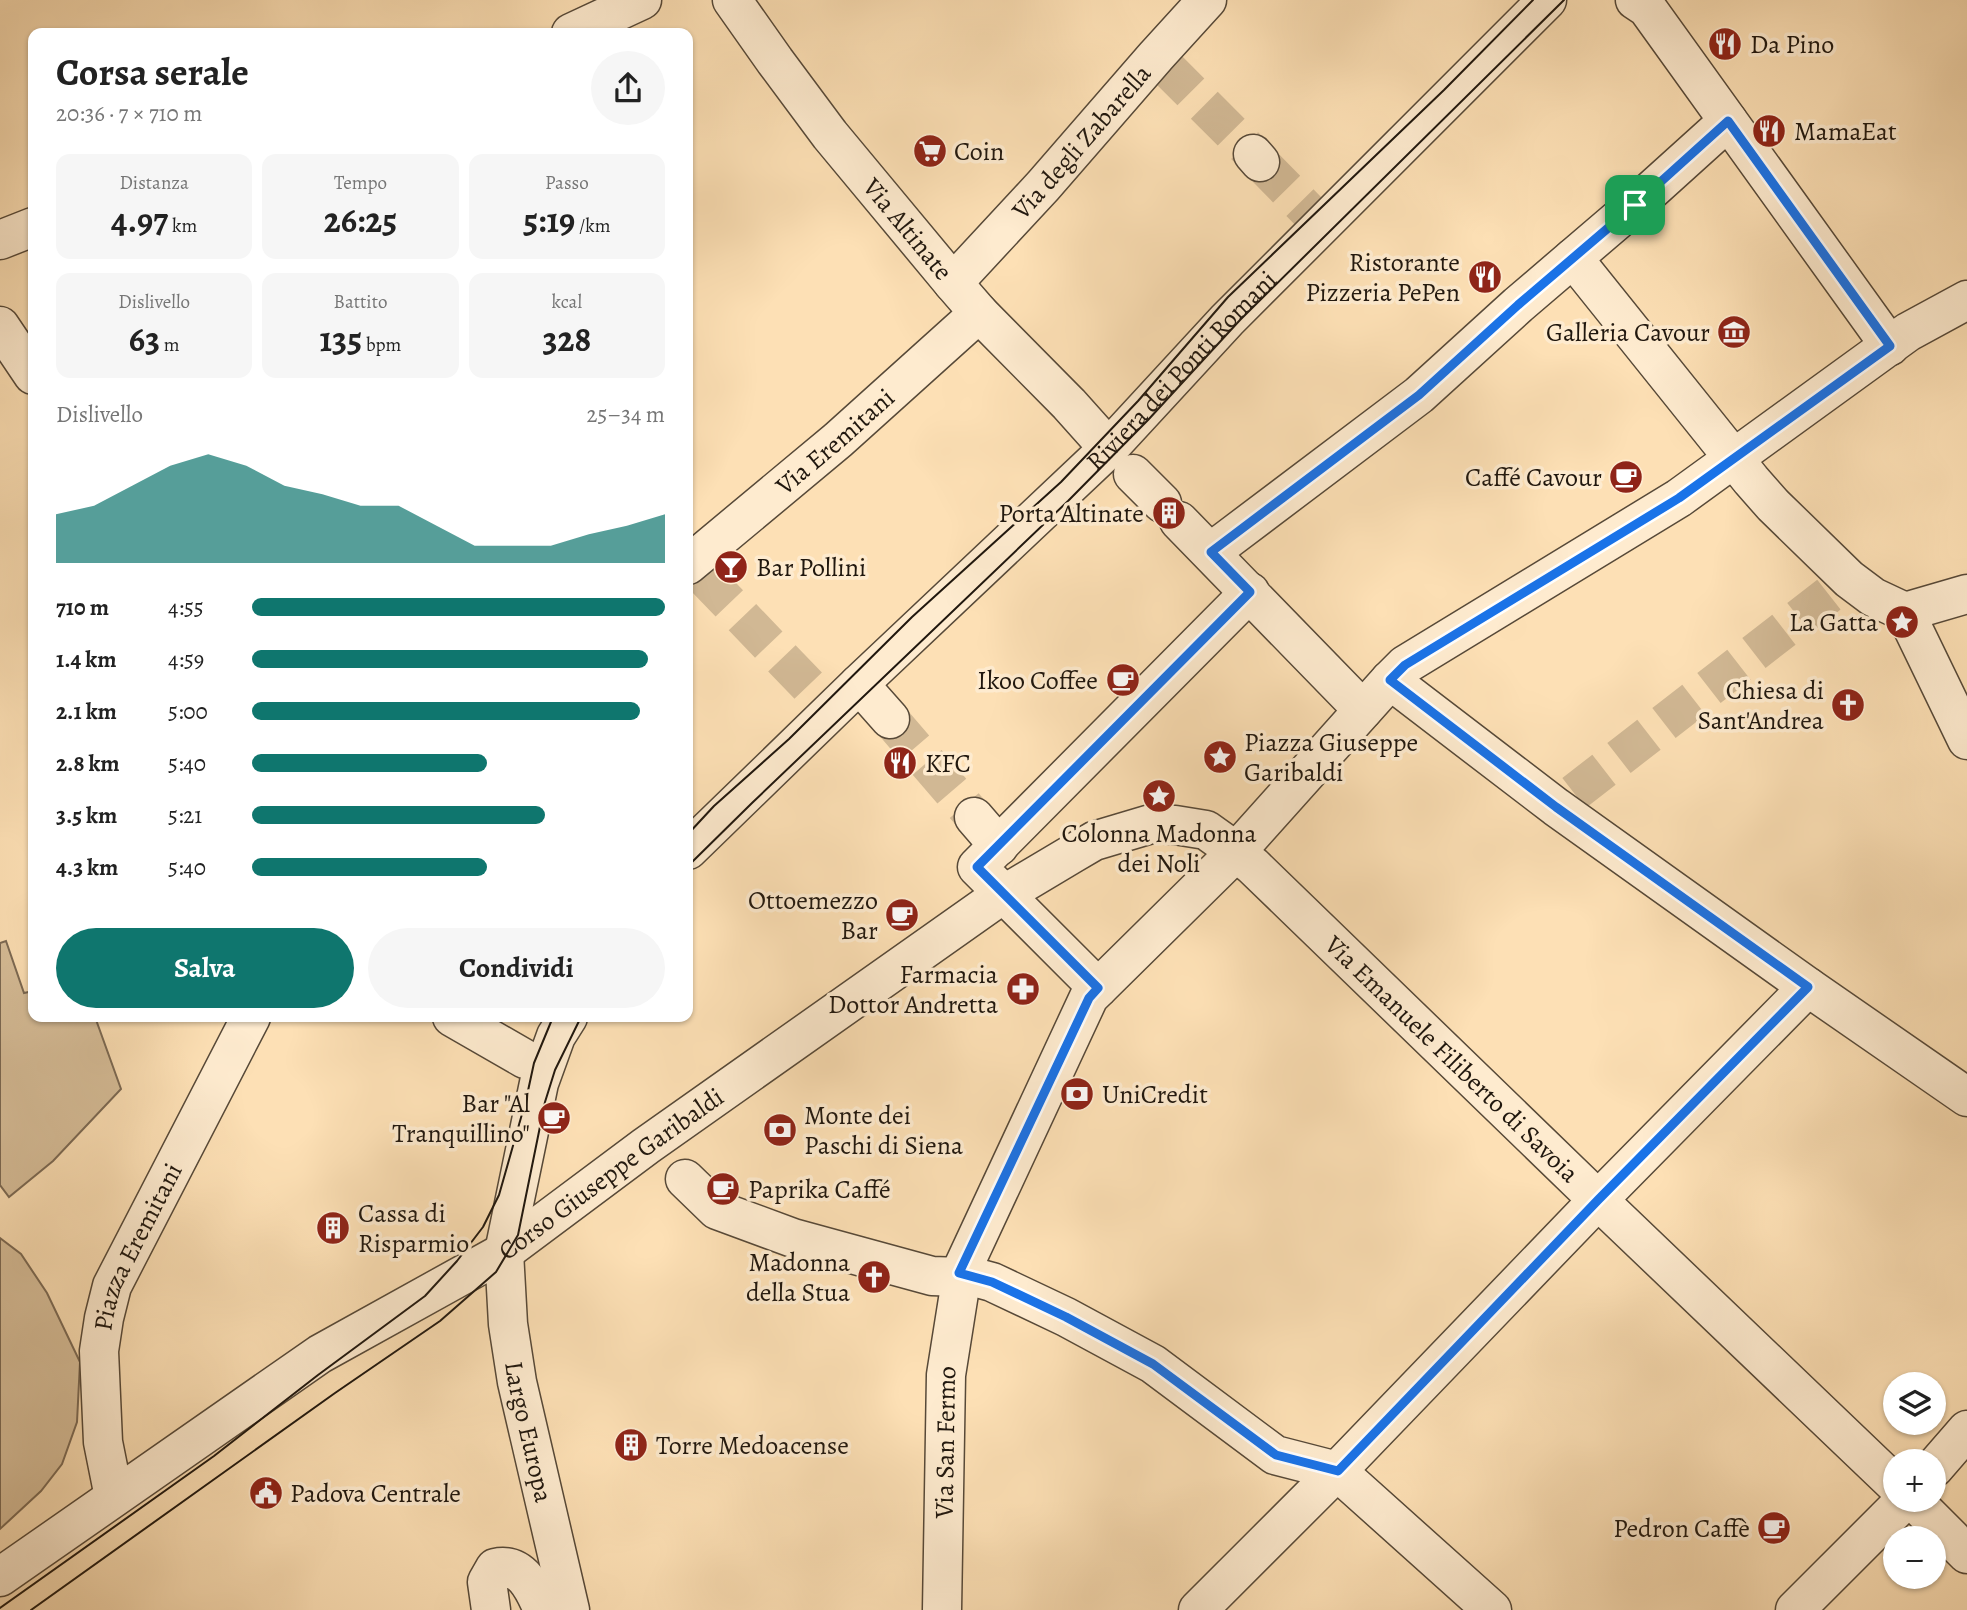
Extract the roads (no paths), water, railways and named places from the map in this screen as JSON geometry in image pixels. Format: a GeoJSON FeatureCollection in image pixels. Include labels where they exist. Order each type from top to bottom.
{"type":"FeatureCollection","features":[{"type":"Feature","properties":{"kind":"street"},"geometry":{"type":"LineString","coordinates":[[582,28],[642,0]]}},
{"type":"Feature","properties":{"kind":"street","name":"Via Altinate"},"geometry":{"type":"LineString","coordinates":[[732,0],[830,135],[953,283],[1103,442]]}},
{"type":"Feature","properties":{"kind":"street","name":"Via degli Zabarella"},"geometry":{"type":"LineString","coordinates":[[953,283],[1160,60],[1208,0]]}},
{"type":"Feature","properties":{"kind":"street","name":"Riviera dei Ponti Romani"},"geometry":{"type":"LineString","coordinates":[[693,845],[825,704],[859,684],[1108,449],[1318,220],[1548,0]]}},
{"type":"Feature","properties":{"kind":"street"},"geometry":{"type":"LineString","coordinates":[[1635,0],[1647,8],[1721,111],[1899,339]]}},
{"type":"Feature","properties":{"kind":"street"},"geometry":{"type":"LineString","coordinates":[[1721,111],[1573,258],[1419,395],[1232,574],[999,846],[977,867],[1094,993],[1245,859],[1363,710],[1405,665],[1679,498],[1742,469],[1899,339],[1967,300]]}},
{"type":"Feature","properties":{"kind":"street"},"geometry":{"type":"LineString","coordinates":[[1573,258],[1742,469],[1840,586],[1905,612],[1967,740]]}},
{"type":"Feature","properties":{"kind":"street","name":"Via Eremitani"},"geometry":{"type":"LineString","coordinates":[[693,568],[979,313]]}},
{"type":"Feature","properties":{"kind":"street"},"geometry":{"type":"LineString","coordinates":[[0,326],[28,368]]}},
{"type":"Feature","properties":{"kind":"street"},"geometry":{"type":"LineString","coordinates":[[1133,474],[1363,710]]}},
{"type":"Feature","properties":{"kind":"street"},"geometry":{"type":"LineString","coordinates":[[1905,612],[1967,594]]}},
{"type":"Feature","properties":{"kind":"street"},"geometry":{"type":"LineString","coordinates":[[1390,680],[1565,800],[1808,987],[1967,1097]]}},
{"type":"Feature","properties":{"kind":"street"},"geometry":{"type":"LineString","coordinates":[[859,684],[890,719]]}},
{"type":"Feature","properties":{"kind":"street"},"geometry":{"type":"LineString","coordinates":[[974,817],[999,846]]}},
{"type":"Feature","properties":{"kind":"street"},"geometry":{"type":"LineString","coordinates":[[1004,894],[1094,841],[1151,824],[1206,830],[1245,859]]}},
{"type":"Feature","properties":{"kind":"street","name":"Via Emanuele Filiberto di Savoia"},"geometry":{"type":"LineString","coordinates":[[1245,859],[1883,1472]]}},
{"type":"Feature","properties":{"kind":"street","name":"Corso Giuseppe Garibaldi"},"geometry":{"type":"LineString","coordinates":[[0,1577],[320,1354],[504,1252],[646,1146],[1004,894]]}},
{"type":"Feature","properties":{"kind":"street"},"geometry":{"type":"LineString","coordinates":[[1198,1610],[1338,1471],[1598,1200],[1808,987]]}},
{"type":"Feature","properties":{"kind":"street","name":"Via San Fermo"},"geometry":{"type":"LineString","coordinates":[[942,1610],[946,1375],[960,1275],[1094,993]]}},
{"type":"Feature","properties":{"kind":"street","name":"Piazza Eremitani"},"geometry":{"type":"LineString","coordinates":[[114,1497],[103,1442],[99,1351],[112,1286],[248,1022]]}},
{"type":"Feature","properties":{"kind":"street"},"geometry":{"type":"LineString","coordinates":[[461,1022],[525,1059]]}},
{"type":"Feature","properties":{"kind":"street"},"geometry":{"type":"LineString","coordinates":[[504,1252],[539,1083],[556,1036],[565,1022]]}},
{"type":"Feature","properties":{"kind":"street"},"geometry":{"type":"LineString","coordinates":[[685,1180],[717,1210],[793,1238],[932,1276],[960,1275],[992,1282],[1066,1317],[1153,1364],[1276,1455],[1338,1471],[1492,1610]]}},
{"type":"Feature","properties":{"kind":"street","name":"Largo Europa"},"geometry":{"type":"LineString","coordinates":[[504,1252],[508,1324],[517,1382],[570,1610]]}},
{"type":"Feature","properties":{"kind":"street"},"geometry":{"type":"LineString","coordinates":[[1946,1454],[1967,1430]]}},
{"type":"Feature","properties":{"kind":"street"},"geometry":{"type":"LineString","coordinates":[[1796,1610],[1893,1512]]}},
{"type":"Feature","properties":{"kind":"street"},"geometry":{"type":"LineString","coordinates":[[1925,1512],[1967,1555]]}},
{"type":"Feature","properties":{"kind":"street"},"geometry":{"type":"LineString","coordinates":[[491,1610],[487,1582],[495,1568],[505,1566],[518,1571],[530,1581],[543,1610]]}},
{"type":"Feature","properties":{"kind":"tunnel"},"geometry":{"type":"LineString","coordinates":[[1164,65],[1253,154]]}},
{"type":"Feature","properties":{"kind":"tunnel"},"geometry":{"type":"LineString","coordinates":[[1260,162],[1313,216]]}},
{"type":"Feature","properties":{"kind":"tunnel"},"geometry":{"type":"LineString","coordinates":[[703,576],[819,697]]}},
{"type":"Feature","properties":{"kind":"tunnel"},"geometry":{"type":"LineString","coordinates":[[1574,793],[1831,593]]}},
{"type":"Feature","properties":{"kind":"tunnel"},"geometry":{"type":"LineString","coordinates":[[890,719],[974,817]]}},
{"type":"Feature","properties":{"kind":"tram line"},"geometry":{"type":"LineString","coordinates":[[693,829],[714,806],[789,739],[912,617],[1061,482],[1138,401],[1228,297],[1444,90],[1533,0]]}},
{"type":"Feature","properties":{"kind":"tram line"},"geometry":{"type":"LineString","coordinates":[[693,861],[1068,501],[1148,420],[1240,320],[1564,0]]}},
{"type":"Feature","properties":{"kind":"tram line"},"geometry":{"type":"LineString","coordinates":[[0,1608],[214,1456],[425,1296],[483,1227],[499,1195],[534,1063],[551,1022]]}},
{"type":"Feature","properties":{"kind":"tram line"},"geometry":{"type":"LineString","coordinates":[[31,1610],[440,1321],[496,1272],[518,1235],[545,1102],[555,1070],[579,1022]]}},
{"type":"Feature","properties":{"kind":"place","name":"Da Pino"},"geometry":{"type":"Point","coordinates":[1725,44]}},
{"type":"Feature","properties":{"kind":"place","name":"MamaEat"},"geometry":{"type":"Point","coordinates":[1769,131]}},
{"type":"Feature","properties":{"kind":"place","name":"Coin"},"geometry":{"type":"Point","coordinates":[930,151]}},
{"type":"Feature","properties":{"kind":"place","name":"Ristorante Pizzeria PePen"},"geometry":{"type":"Point","coordinates":[1485,277]}},
{"type":"Feature","properties":{"kind":"place","name":"Galleria Cavour"},"geometry":{"type":"Point","coordinates":[1734,332]}},
{"type":"Feature","properties":{"kind":"place","name":"Caffé Cavour"},"geometry":{"type":"Point","coordinates":[1626,477]}},
{"type":"Feature","properties":{"kind":"place","name":"Porta Altinate"},"geometry":{"type":"Point","coordinates":[1169,513]}},
{"type":"Feature","properties":{"kind":"place","name":"Bar Pollini"},"geometry":{"type":"Point","coordinates":[731,567]}},
{"type":"Feature","properties":{"kind":"place","name":"La Gatta"},"geometry":{"type":"Point","coordinates":[1902,622]}},
{"type":"Feature","properties":{"kind":"place","name":"Ikoo Coffee"},"geometry":{"type":"Point","coordinates":[1123,680]}},
{"type":"Feature","properties":{"kind":"place","name":"Chiesa di Sant'Andrea"},"geometry":{"type":"Point","coordinates":[1848,705]}},
{"type":"Feature","properties":{"kind":"place","name":"Piazza Giuseppe Garibaldi"},"geometry":{"type":"Point","coordinates":[1220,757]}},
{"type":"Feature","properties":{"kind":"place","name":"KFC"},"geometry":{"type":"Point","coordinates":[900,763]}},
{"type":"Feature","properties":{"kind":"place","name":"Colonna Madonna dei Noli"},"geometry":{"type":"Point","coordinates":[1159,796]}},
{"type":"Feature","properties":{"kind":"place","name":"Ottoemezzo Bar"},"geometry":{"type":"Point","coordinates":[902,915]}},
{"type":"Feature","properties":{"kind":"place","name":"Farmacia Dottor Andretta"},"geometry":{"type":"Point","coordinates":[1023,989]}},
{"type":"Feature","properties":{"kind":"place","name":"UniCredit"},"geometry":{"type":"Point","coordinates":[1077,1094]}},
{"type":"Feature","properties":{"kind":"place","name":"Bar \"Al Tranquillino\""},"geometry":{"type":"Point","coordinates":[554,1118]}},
{"type":"Feature","properties":{"kind":"place","name":"Monte dei Paschi di Siena"},"geometry":{"type":"Point","coordinates":[780,1130]}},
{"type":"Feature","properties":{"kind":"place","name":"Paprika Caffé"},"geometry":{"type":"Point","coordinates":[723,1189]}},
{"type":"Feature","properties":{"kind":"place","name":"Cassa di Risparmio"},"geometry":{"type":"Point","coordinates":[333,1228]}},
{"type":"Feature","properties":{"kind":"place","name":"Madonna della Stua"},"geometry":{"type":"Point","coordinates":[874,1277]}},
{"type":"Feature","properties":{"kind":"place","name":"Torre Medoacense"},"geometry":{"type":"Point","coordinates":[631,1445]}},
{"type":"Feature","properties":{"kind":"place","name":"Padova Centrale"},"geometry":{"type":"Point","coordinates":[266,1493]}},
{"type":"Feature","properties":{"kind":"place","name":"Pedron Caffè"},"geometry":{"type":"Point","coordinates":[1774,1528]}}]}
